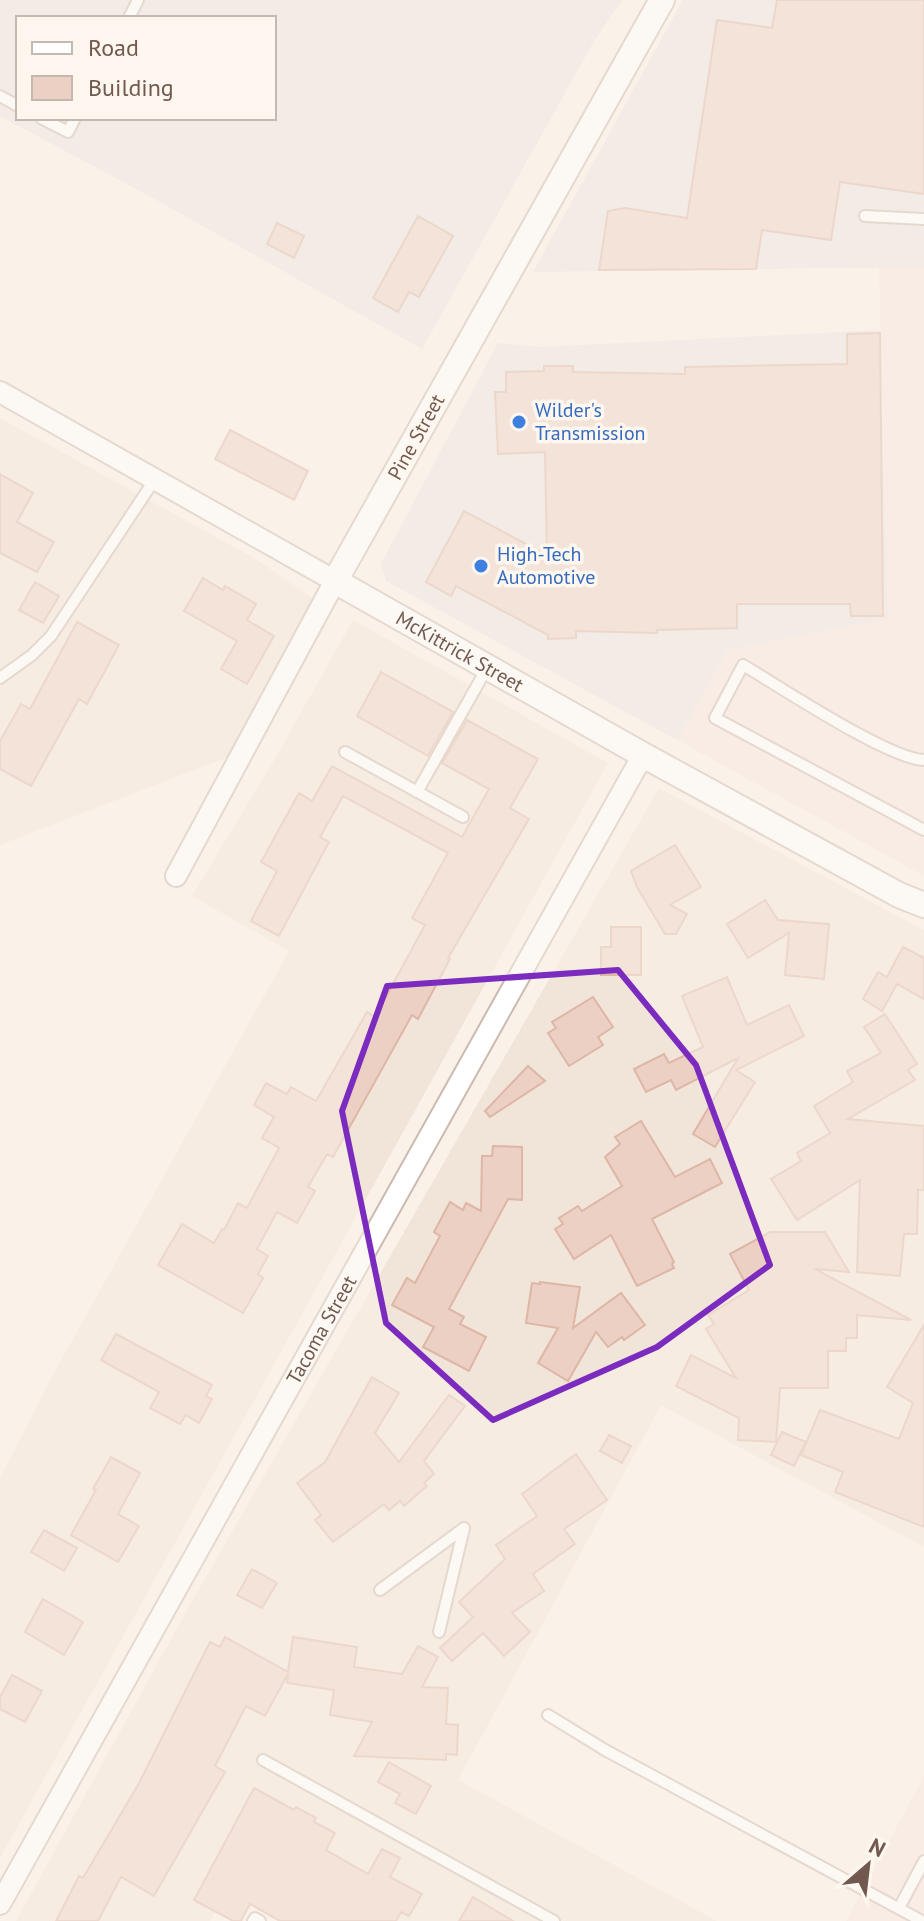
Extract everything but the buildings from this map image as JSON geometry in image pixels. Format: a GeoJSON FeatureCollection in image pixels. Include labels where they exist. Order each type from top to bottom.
{"type":"FeatureCollection","features":[{"type":"Feature","properties":{"kind":"street","name":"Pine Street"},"geometry":{"type":"LineString","coordinates":[[176,876],[335,581],[662,0]]}},
{"type":"Feature","properties":{"kind":"street","name":"McKittrick Street"},"geometry":{"type":"LineString","coordinates":[[0,392],[643,755],[899,895],[924,905]]}},
{"type":"Feature","properties":{"kind":"street","name":"Tacoma Street"},"geometry":{"type":"LineString","coordinates":[[0,1904],[643,755]]}},
{"type":"Feature","properties":{"kind":"lane"},"geometry":{"type":"LineString","coordinates":[[45,120],[68,132],[74,120]]}},
{"type":"Feature","properties":{"kind":"lane"},"geometry":{"type":"LineString","coordinates":[[865,216],[924,219]]}},
{"type":"Feature","properties":{"kind":"lane"},"geometry":{"type":"LineString","coordinates":[[0,678],[32,655],[51,636],[155,479]]}},
{"type":"Feature","properties":{"kind":"lane"},"geometry":{"type":"LineString","coordinates":[[924,760],[898,753],[871,739],[743,665],[715,718],[924,830]]}},
{"type":"Feature","properties":{"kind":"lane"},"geometry":{"type":"LineString","coordinates":[[417,792],[487,667]]}},
{"type":"Feature","properties":{"kind":"lane"},"geometry":{"type":"LineString","coordinates":[[345,752],[463,817]]}},
{"type":"Feature","properties":{"kind":"lane"},"geometry":{"type":"LineString","coordinates":[[380,1590],[464,1528],[439,1632]]}},
{"type":"Feature","properties":{"kind":"lane"},"geometry":{"type":"LineString","coordinates":[[548,1715],[605,1750],[922,1921]]}},
{"type":"Feature","properties":{"kind":"lane"},"geometry":{"type":"LineString","coordinates":[[263,1760],[554,1921]]}},
{"type":"Feature","properties":{"kind":"lane"},"geometry":{"type":"LineString","coordinates":[[899,1908],[924,1861]]}},
{"type":"Feature","properties":{"kind":"lane"},"geometry":{"type":"LineString","coordinates":[[253,1921],[255,1918],[260,1921]]}},
{"type":"Feature","properties":{"kind":"highlighted area"},"geometry":{"type":"Polygon","coordinates":[[[618,970],[696,1065],[770,1265],[657,1347],[493,1420],[386,1323],[342,1111],[387,986],[618,970]]]}},
{"type":"Feature","properties":{"kind":"shaded area"},"geometry":{"type":"Polygon","coordinates":[[[0,0],[622,0],[593,43],[422,349],[0,116],[0,0]]]}},
{"type":"Feature","properties":{"kind":"shaded area"},"geometry":{"type":"Polygon","coordinates":[[[683,0],[924,0],[924,267],[533,272],[683,0]]]}},
{"type":"Feature","properties":{"kind":"shaded area"},"geometry":{"type":"Polygon","coordinates":[[[879,267],[924,267],[924,876],[677,740],[727,650],[888,618],[879,267]]]}},
{"type":"Feature","properties":{"kind":"shaded area"},"geometry":{"type":"Polygon","coordinates":[[[880,330],[888,618],[727,650],[677,740],[386,581],[381,564],[498,343],[542,347],[880,330]]]}},
{"type":"Feature","properties":{"kind":"shaded area"},"geometry":{"type":"Polygon","coordinates":[[[0,418],[254,558],[314,599],[228,757],[0,845],[0,418]]]}},
{"type":"Feature","properties":{"kind":"shaded area"},"geometry":{"type":"Polygon","coordinates":[[[353,620],[608,763],[0,1858],[0,1478],[49,1382],[289,951],[192,896],[273,762],[353,620]]]}},
{"type":"Feature","properties":{"kind":"shaded area"},"geometry":{"type":"Polygon","coordinates":[[[659,788],[924,930],[924,1547],[661,1405],[458,1780],[717,1921],[335,1921],[239,1869],[210,1921],[16,1921],[187,1610],[659,788]]]}},
{"type":"Feature","properties":{"kind":"shaded area"},"geometry":{"type":"Polygon","coordinates":[[[924,1776],[924,1921],[846,1921],[924,1776]]]}},
{"type":"Feature","properties":{"kind":"place","name":"Wilder's Transmission"},"geometry":{"type":"Point","coordinates":[519,422]}},
{"type":"Feature","properties":{"kind":"place","name":"High-Tech Automotive"},"geometry":{"type":"Point","coordinates":[481,566]}}]}
